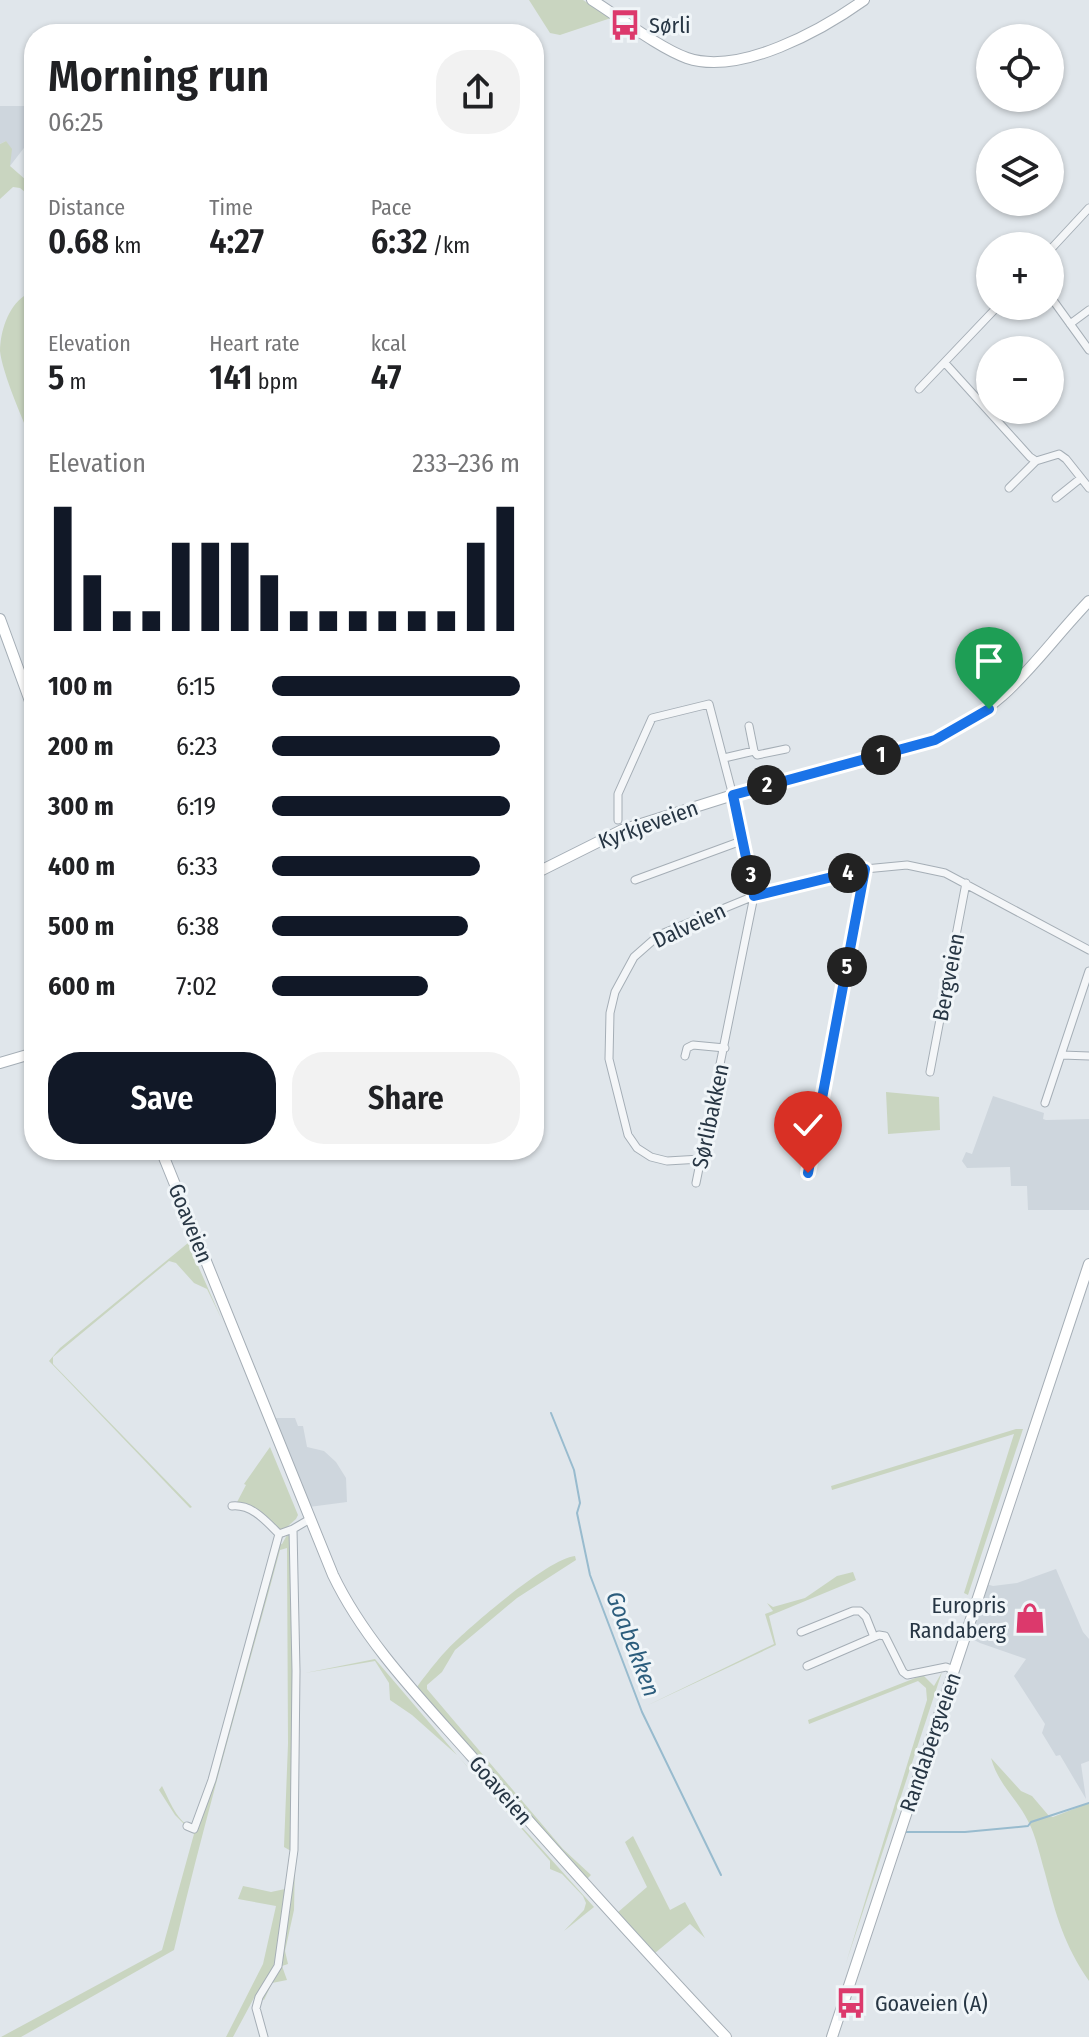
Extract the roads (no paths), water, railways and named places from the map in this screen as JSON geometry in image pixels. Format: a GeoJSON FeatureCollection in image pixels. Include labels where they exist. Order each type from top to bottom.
{"type":"FeatureCollection","features":[{"type":"Feature","properties":{"kind":"main road"},"geometry":{"type":"LineString","coordinates":[[592,0],[677,54],[707,62],[745,57],[804,37],[864,0]]}},
{"type":"Feature","properties":{"kind":"main road","name":"Kyrkjeveien"},"geometry":{"type":"LineString","coordinates":[[544,869],[622,830],[733,795],[935,740],[989,709],[1005,695],[1030,671],[1089,601]]}},
{"type":"Feature","properties":{"kind":"main road"},"geometry":{"type":"LineString","coordinates":[[0,619],[24,685]]}},
{"type":"Feature","properties":{"kind":"main road"},"geometry":{"type":"LineString","coordinates":[[0,1063],[24,1056]]}},
{"type":"Feature","properties":{"kind":"main road","name":"Goaveien"},"geometry":{"type":"LineString","coordinates":[[165,1160],[310,1519],[347,1602],[402,1677],[567,1865],[726,2037]]}},
{"type":"Feature","properties":{"kind":"main road","name":"Randabergveien"},"geometry":{"type":"LineString","coordinates":[[832,2037],[1089,1264]]}},
{"type":"Feature","properties":{"kind":"street"},"geometry":{"type":"LineString","coordinates":[[1064,235],[1089,208]]}},
{"type":"Feature","properties":{"kind":"street"},"geometry":{"type":"LineString","coordinates":[[1070,324],[1089,310]]}},
{"type":"Feature","properties":{"kind":"street"},"geometry":{"type":"LineString","coordinates":[[1064,316],[1089,350]]}},
{"type":"Feature","properties":{"kind":"street"},"geometry":{"type":"LineString","coordinates":[[919,389],[985,320]]}},
{"type":"Feature","properties":{"kind":"street"},"geometry":{"type":"LineString","coordinates":[[945,363],[976,397]]}},
{"type":"Feature","properties":{"kind":"street"},"geometry":{"type":"LineString","coordinates":[[1000,424],[1036,461]]}},
{"type":"Feature","properties":{"kind":"street"},"geometry":{"type":"LineString","coordinates":[[1009,488],[1036,461],[1059,454],[1089,488]]}},
{"type":"Feature","properties":{"kind":"street"},"geometry":{"type":"LineString","coordinates":[[1056,498],[1081,478]]}},
{"type":"Feature","properties":{"kind":"street","name":"Sørlibakken"},"geometry":{"type":"LineString","coordinates":[[618,820],[618,794],[652,718],[709,704],[744,840],[754,896],[696,1183]]}},
{"type":"Feature","properties":{"kind":"street"},"geometry":{"type":"LineString","coordinates":[[749,726],[757,755],[786,749]]}},
{"type":"Feature","properties":{"kind":"street"},"geometry":{"type":"LineString","coordinates":[[724,758],[754,751]]}},
{"type":"Feature","properties":{"kind":"street"},"geometry":{"type":"LineString","coordinates":[[635,880],[744,840]]}},
{"type":"Feature","properties":{"kind":"street","name":"Dalveien"},"geometry":{"type":"LineString","coordinates":[[701,1159],[667,1161],[651,1157],[637,1148],[628,1135],[609,1059],[610,1013],[624,974],[646,945],[659,935],[754,896],[865,869],[907,865],[924,867],[966,883],[1089,950]]}},
{"type":"Feature","properties":{"kind":"street"},"geometry":{"type":"LineString","coordinates":[[808,1173],[865,869]]}},
{"type":"Feature","properties":{"kind":"street","name":"Bergveien"},"geometry":{"type":"LineString","coordinates":[[930,1072],[966,883]]}},
{"type":"Feature","properties":{"kind":"street"},"geometry":{"type":"LineString","coordinates":[[1045,1103],[1089,971]]}},
{"type":"Feature","properties":{"kind":"street","name":"Sørlibakken"},"geometry":{"type":"LineString","coordinates":[[685,1056],[687,1048],[693,1045],[725,1048]]}},
{"type":"Feature","properties":{"kind":"street"},"geometry":{"type":"LineString","coordinates":[[1062,1055],[1089,1056]]}},
{"type":"Feature","properties":{"kind":"street"},"geometry":{"type":"LineString","coordinates":[[232,1506],[242,1505],[250,1509],[279,1534]]}},
{"type":"Feature","properties":{"kind":"street"},"geometry":{"type":"LineString","coordinates":[[279,1534],[310,1519]]}},
{"type":"Feature","properties":{"kind":"street"},"geometry":{"type":"LineString","coordinates":[[264,2037],[256,2008],[259,1997],[278,1966],[290,1887],[296,1809],[293,1529]]}},
{"type":"Feature","properties":{"kind":"street"},"geometry":{"type":"LineString","coordinates":[[187,1826],[194,1829],[212,1780],[279,1534]]}},
{"type":"Feature","properties":{"kind":"street"},"geometry":{"type":"LineString","coordinates":[[801,1632],[860,1611],[866,1617],[874,1637]]}},
{"type":"Feature","properties":{"kind":"street"},"geometry":{"type":"LineString","coordinates":[[807,1666],[874,1637],[885,1636],[907,1675],[946,1667],[954,1670]]}},
{"type":"Feature","properties":{"kind":"waterway","name":"Goabekken"},"geometry":{"type":"LineString","coordinates":[[551,1413],[574,1470],[580,1503],[577,1513],[590,1575],[642,1712],[721,1875]]}},
{"type":"Feature","properties":{"kind":"waterway"},"geometry":{"type":"LineString","coordinates":[[905,1832],[965,1832],[1028,1826],[1031,1822],[1089,1803]]}},
{"type":"Feature","properties":{"kind":"place","name":"Sørli"},"geometry":{"type":"Point","coordinates":[625,25]}},
{"type":"Feature","properties":{"kind":"place","name":"Europris Randaberg"},"geometry":{"type":"Point","coordinates":[1030,1618]}},
{"type":"Feature","properties":{"kind":"place","name":"Goaveien (A)"},"geometry":{"type":"Point","coordinates":[851,2003]}}]}
